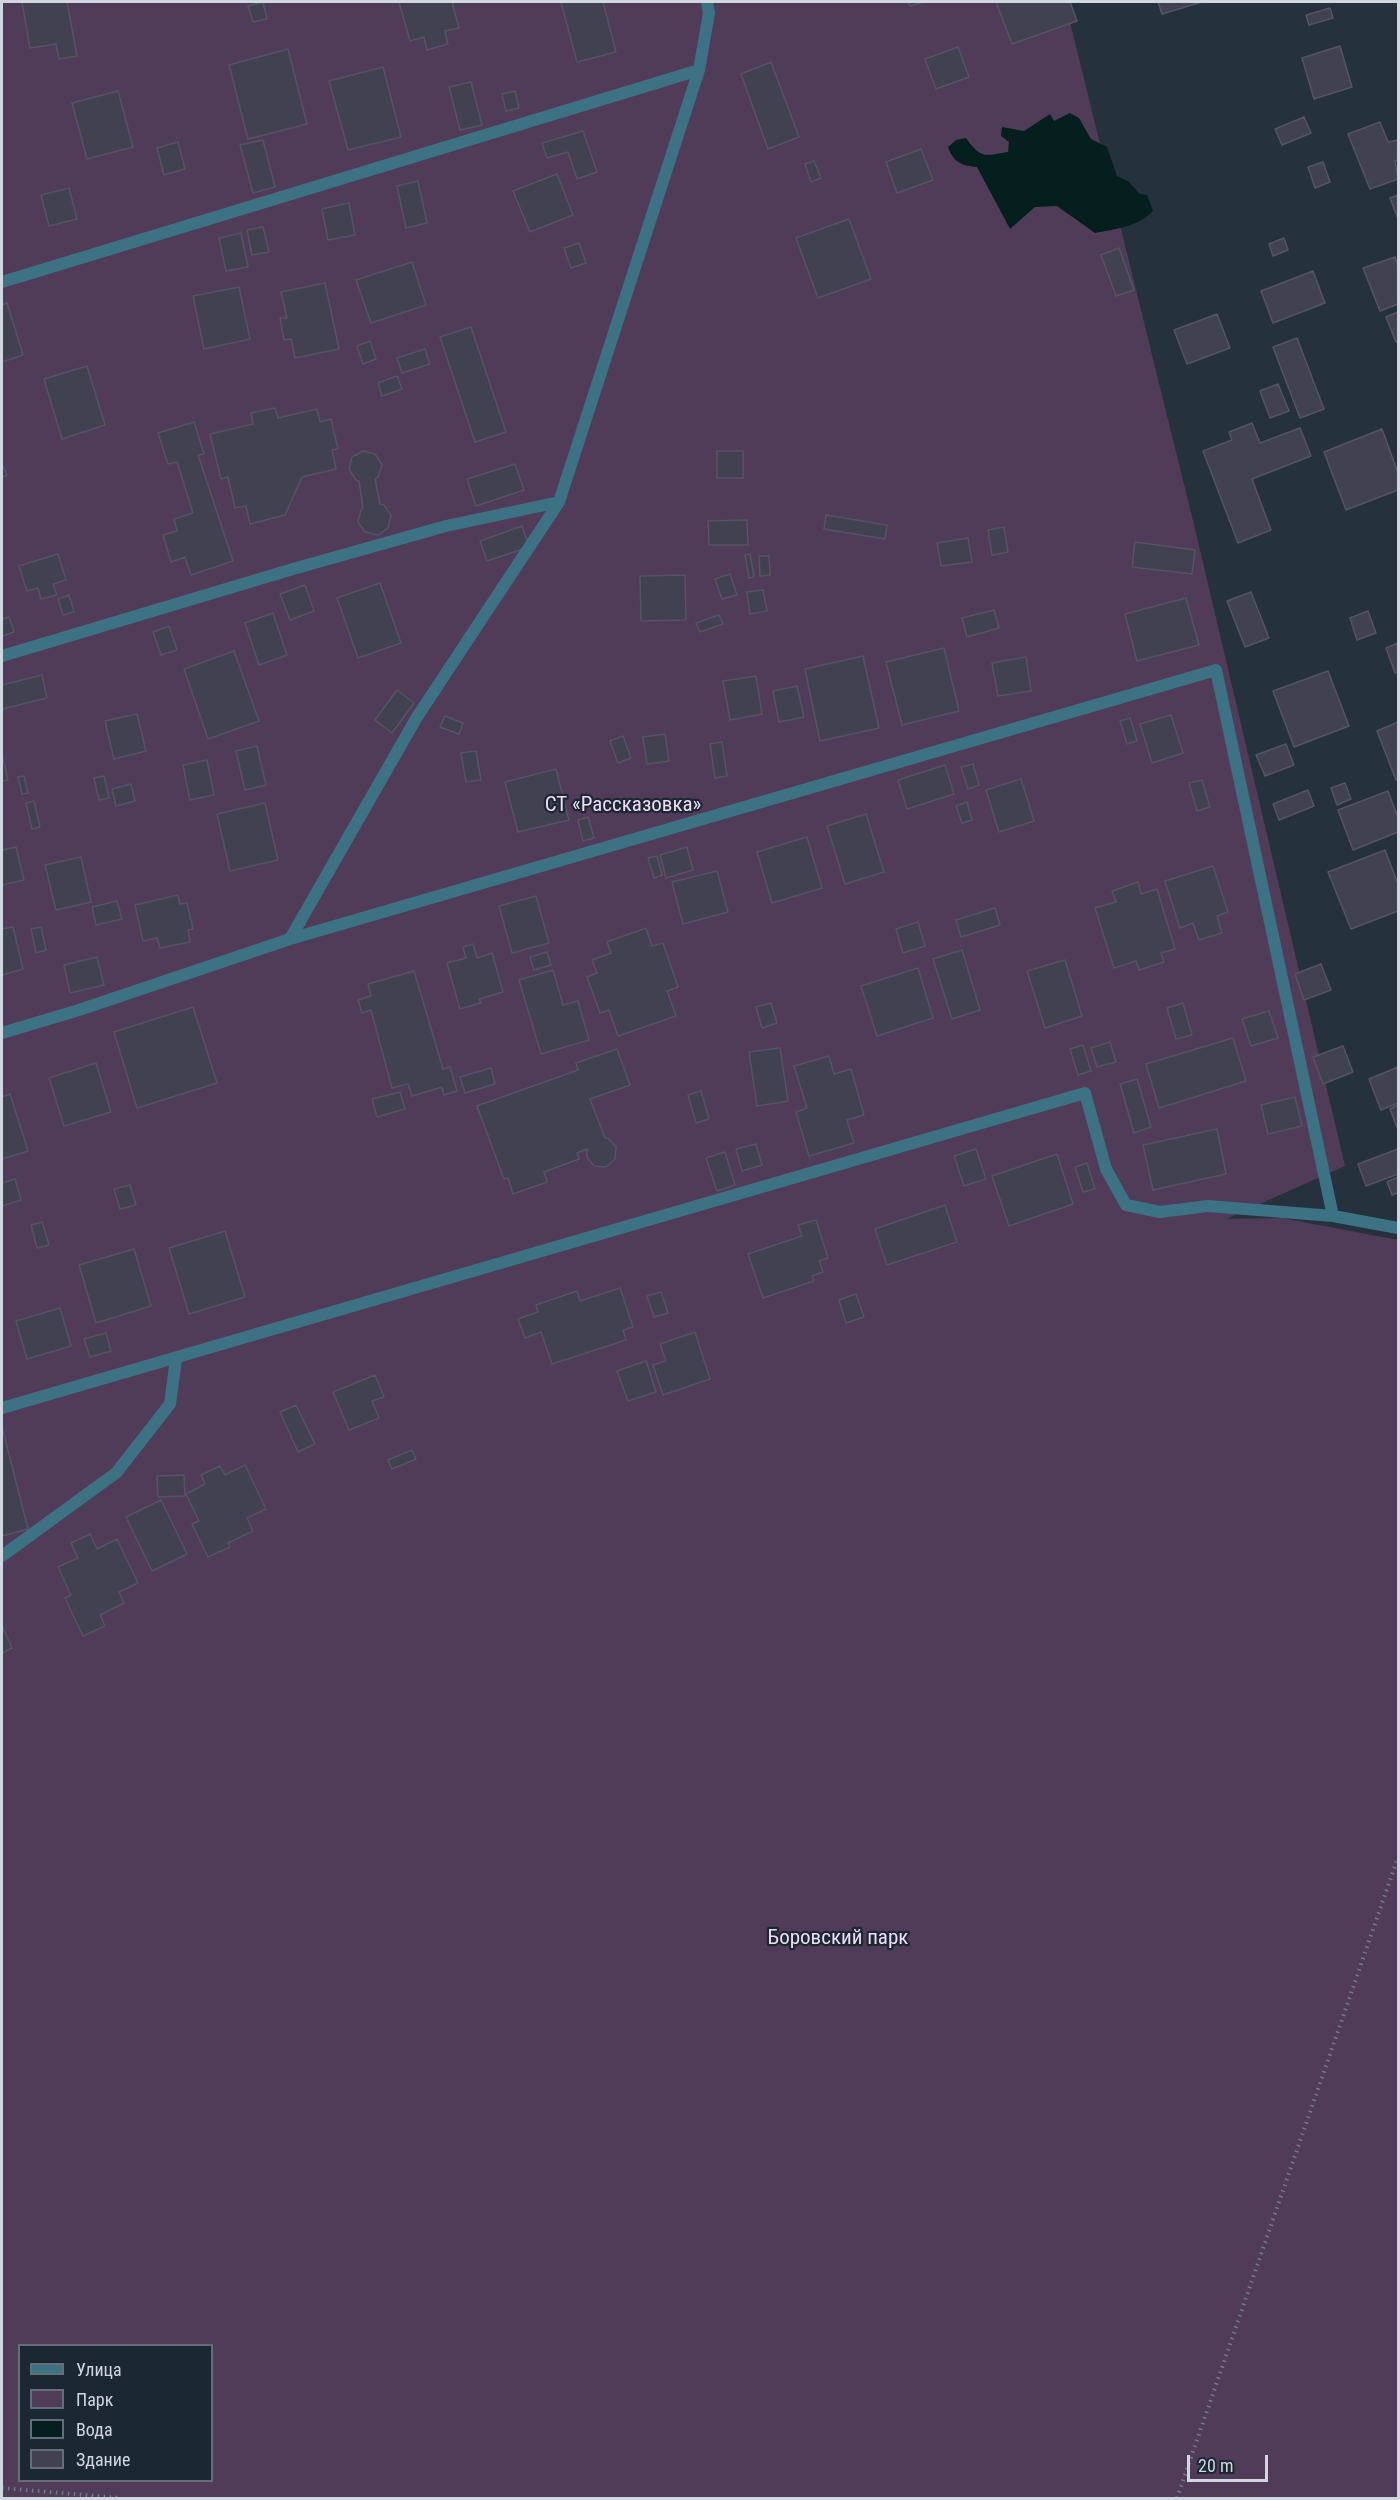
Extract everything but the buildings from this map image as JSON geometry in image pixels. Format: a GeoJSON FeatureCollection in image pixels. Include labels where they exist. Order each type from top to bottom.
{"type":"FeatureCollection","features":[{"type":"Feature","properties":{"kind":"street"},"geometry":{"type":"LineString","coordinates":[[290,939],[417,717],[559,502],[699,70],[709,13],[707,2]]}},
{"type":"Feature","properties":{"kind":"street"},"geometry":{"type":"LineString","coordinates":[[2,282],[699,70]]}},
{"type":"Feature","properties":{"kind":"street"},"geometry":{"type":"LineString","coordinates":[[2,656],[435,529],[559,502]]}},
{"type":"Feature","properties":{"kind":"street"},"geometry":{"type":"LineString","coordinates":[[2,1034],[290,939],[1216,670],[1333,1216]]}},
{"type":"Feature","properties":{"kind":"street"},"geometry":{"type":"LineString","coordinates":[[2,1408],[1085,1093],[1106,1169],[1126,1205],[1160,1212],[1208,1206],[1333,1216],[1398,1228]]}},
{"type":"Feature","properties":{"kind":"street"},"geometry":{"type":"LineString","coordinates":[[2,1556],[116,1473],[170,1404],[176,1359]]}},
{"type":"Feature","properties":{"kind":"path"},"geometry":{"type":"LineString","coordinates":[[1177,2499],[1398,1857]]}},
{"type":"Feature","properties":{"kind":"path"},"geometry":{"type":"LineString","coordinates":[[2,2488],[121,2499]]}},
{"type":"Feature","properties":{"kind":"green space"},"geometry":{"type":"Polygon","coordinates":[[[2,2],[1065,2],[1196,533],[1345,1166],[1226,1219],[1282,1218],[1398,1240],[1398,2498],[2,2498],[2,2]]]}},
{"type":"Feature","properties":{"kind":"water"},"geometry":{"type":"Polygon","coordinates":[[[1070,113],[1079,118],[1091,139],[1107,147],[1117,176],[1129,182],[1140,194],[1147,195],[1153,211],[1133,224],[1095,233],[1057,206],[1035,207],[1010,229],[977,167],[959,162],[948,147],[956,140],[966,138],[980,153],[988,155],[1008,152],[1009,142],[1001,136],[1002,127],[1024,131],[1050,114],[1054,121],[1070,113]]]}},
{"type":"Feature","properties":{"kind":"park label","name":"СТ «Рассказовка»"},"geometry":{"type":"Point","coordinates":[623,806]}},
{"type":"Feature","properties":{"kind":"park label","name":"Боровский парк"},"geometry":{"type":"Point","coordinates":[838,1939]}}]}
